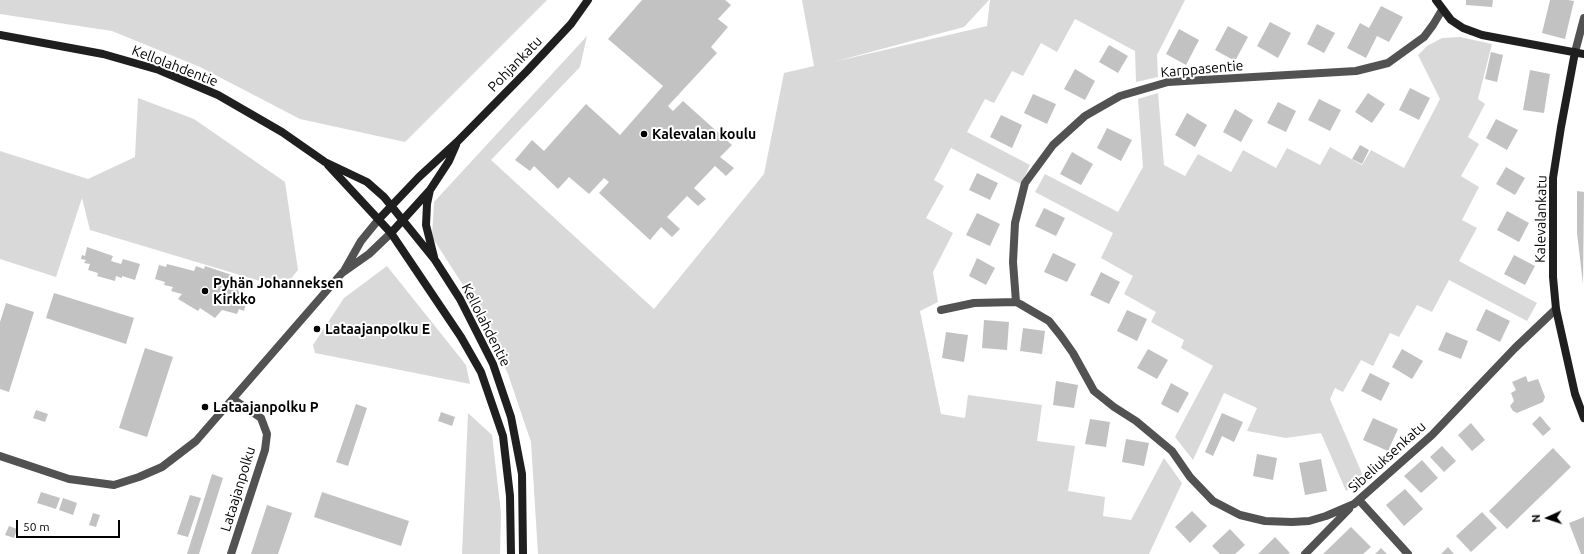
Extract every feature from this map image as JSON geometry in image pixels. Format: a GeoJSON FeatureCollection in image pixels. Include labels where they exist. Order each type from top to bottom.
{"type":"FeatureCollection","features":[{"type":"Feature","properties":{"kind":"main road","name":"Pohjankatu"},"geometry":{"type":"LineString","coordinates":[[379,219],[419,177],[457,142],[571,24],[588,0]]}},
{"type":"Feature","properties":{"kind":"main road"},"geometry":{"type":"LineString","coordinates":[[1436,0],[1451,20],[1464,28],[1482,35],[1584,54]]}},
{"type":"Feature","properties":{"kind":"main road","name":"Kellolahdentie"},"geometry":{"type":"LineString","coordinates":[[0,35],[103,54],[159,70],[218,95],[282,132],[325,162],[368,182],[392,206],[435,260],[460,299],[493,364],[511,417],[522,474],[523,554]]}},
{"type":"Feature","properties":{"kind":"main road","name":"Kalevalankatu"},"geometry":{"type":"LineString","coordinates":[[1576,52],[1561,127],[1553,178],[1553,277],[1556,309],[1575,394],[1584,418]]}},
{"type":"Feature","properties":{"kind":"main road","name":"Pohjankatu"},"geometry":{"type":"LineString","coordinates":[[391,233],[430,190],[449,161],[457,142]]}},
{"type":"Feature","properties":{"kind":"main road","name":"Kellolahdentie"},"geometry":{"type":"LineString","coordinates":[[325,162],[354,195],[391,233],[461,338],[483,378],[503,436],[510,496],[511,554]]}},
{"type":"Feature","properties":{"kind":"main road"},"geometry":{"type":"LineString","coordinates":[[430,190],[427,204],[426,226],[435,260]]}},
{"type":"Feature","properties":{"kind":"street","name":"Karppasentie"},"geometry":{"type":"LineString","coordinates":[[1016,302],[1012,262],[1015,223],[1025,183],[1053,145],[1085,116],[1120,96],[1168,82],[1356,71],[1388,63],[1424,37],[1442,10]]}},
{"type":"Feature","properties":{"kind":"street","name":"Kalevalankatu"},"geometry":{"type":"LineString","coordinates":[[1576,52],[1584,18]]}},
{"type":"Feature","properties":{"kind":"street"},"geometry":{"type":"LineString","coordinates":[[0,456],[69,479],[114,485],[162,468],[196,441],[233,399],[342,273],[361,241],[379,219]]}},
{"type":"Feature","properties":{"kind":"street"},"geometry":{"type":"LineString","coordinates":[[342,273],[369,254],[391,233]]}},
{"type":"Feature","properties":{"kind":"street"},"geometry":{"type":"LineString","coordinates":[[941,310],[974,303],[1016,302]]}},
{"type":"Feature","properties":{"kind":"street","name":"Sibeliuksenkatu"},"geometry":{"type":"LineString","coordinates":[[1016,302],[1049,321],[1073,354],[1094,391],[1114,407],[1136,421],[1172,451],[1201,490],[1213,501],[1225,509],[1265,522],[1309,521],[1326,516],[1356,502],[1432,435],[1515,348],[1556,309]]}},
{"type":"Feature","properties":{"kind":"street","name":"Lataajanpolku"},"geometry":{"type":"LineString","coordinates":[[231,554],[265,450],[267,434],[261,418],[233,399]]}},
{"type":"Feature","properties":{"kind":"street"},"geometry":{"type":"LineString","coordinates":[[1305,554],[1356,502],[1408,554]]}},
{"type":"Feature","properties":{"kind":"shaded area"},"geometry":{"type":"Polygon","coordinates":[[[0,0],[547,0],[405,142],[300,119],[200,67],[112,31],[0,14],[0,0]]]}},
{"type":"Feature","properties":{"kind":"shaded area"},"geometry":{"type":"Polygon","coordinates":[[[802,0],[989,0],[964,27],[833,62],[987,26],[990,0],[1185,0],[1157,55],[1158,77],[1136,82],[1135,51],[1075,19],[1057,52],[1041,43],[1023,76],[1012,71],[994,103],[985,99],[967,132],[1030,165],[1021,184],[951,148],[934,180],[944,186],[926,218],[953,233],[933,272],[938,302],[920,311],[941,414],[965,418],[968,395],[1042,405],[1037,441],[1075,446],[1068,491],[1105,497],[1103,516],[1131,520],[1164,458],[1182,483],[1149,554],[538,554],[531,442],[508,374],[472,299],[432,237],[434,202],[587,36],[580,67],[491,160],[654,309],[764,174],[784,73],[814,66],[802,0]]]}},
{"type":"Feature","properties":{"kind":"shaded area"},"geometry":{"type":"Polygon","coordinates":[[[1460,37],[1492,44],[1478,99],[1485,104],[1468,137],[1479,144],[1461,176],[1479,187],[1462,220],[1477,228],[1459,261],[1537,303],[1527,321],[1449,280],[1432,312],[1417,305],[1399,337],[1390,333],[1373,366],[1361,360],[1343,392],[1335,388],[1330,399],[1364,478],[1346,491],[1321,433],[1286,438],[1247,431],[1257,408],[1224,393],[1193,460],[1175,437],[1213,366],[1181,348],[1184,340],[1151,322],[1156,312],[1124,294],[1133,276],[1101,258],[1113,233],[1035,192],[1045,174],[1118,212],[1143,167],[1138,99],[1158,93],[1164,165],[1185,176],[1198,154],[1231,172],[1243,150],[1276,168],[1287,148],[1320,165],[1330,147],[1362,165],[1371,150],[1404,168],[1440,99],[1418,55],[1427,46],[1442,38],[1460,37]]]}},
{"type":"Feature","properties":{"kind":"shaded area"},"geometry":{"type":"Polygon","coordinates":[[[138,98],[194,119],[285,182],[298,270],[283,288],[90,230],[82,198],[56,277],[0,259],[0,151],[88,179],[135,157],[138,98]]]}},
{"type":"Feature","properties":{"kind":"shaded area"},"geometry":{"type":"Polygon","coordinates":[[[387,266],[466,365],[470,384],[315,353],[313,345],[344,298],[387,266]]]}},
{"type":"Feature","properties":{"kind":"shaded area"},"geometry":{"type":"Polygon","coordinates":[[[468,413],[492,435],[501,513],[500,554],[462,554],[468,413]]]}},
{"type":"Feature","properties":{"kind":"building"},"geometry":{"type":"Polygon","coordinates":[[[642,0],[725,0],[731,5],[718,19],[728,27],[711,47],[717,53],[668,106],[673,111],[683,101],[732,145],[720,157],[734,168],[726,176],[715,166],[694,188],[706,199],[698,206],[687,196],[667,217],[680,229],[672,237],[661,227],[650,240],[599,193],[609,182],[604,178],[589,194],[569,177],[558,189],[534,166],[530,171],[515,160],[532,140],[544,151],[586,104],[620,135],[663,86],[608,39],[642,0]]]}},
{"type":"Feature","properties":{"kind":"building"},"geometry":{"type":"Polygon","coordinates":[[[1466,0],[1493,0],[1492,7],[1466,5],[1466,0]]]}},
{"type":"Feature","properties":{"kind":"building"},"geometry":{"type":"Polygon","coordinates":[[[1550,0],[1574,1],[1565,39],[1542,33],[1550,0]]]}},
{"type":"Feature","properties":{"kind":"building"},"geometry":{"type":"Polygon","coordinates":[[[1381,6],[1403,17],[1389,42],[1377,36],[1366,58],[1347,48],[1360,23],[1369,28],[1381,6]]]}},
{"type":"Feature","properties":{"kind":"building"},"geometry":{"type":"Polygon","coordinates":[[[1270,22],[1291,33],[1278,58],[1257,46],[1270,22]]]}},
{"type":"Feature","properties":{"kind":"building"},"geometry":{"type":"Polygon","coordinates":[[[1317,24],[1335,33],[1324,53],[1307,44],[1317,24]]]}},
{"type":"Feature","properties":{"kind":"building"},"geometry":{"type":"Polygon","coordinates":[[[1228,26],[1248,37],[1235,61],[1215,50],[1228,26]]]}},
{"type":"Feature","properties":{"kind":"building"},"geometry":{"type":"Polygon","coordinates":[[[1179,29],[1199,40],[1186,65],[1166,54],[1179,29]]]}},
{"type":"Feature","properties":{"kind":"building"},"geometry":{"type":"Polygon","coordinates":[[[1109,45],[1128,56],[1118,73],[1099,62],[1109,45]]]}},
{"type":"Feature","properties":{"kind":"building"},"geometry":{"type":"Polygon","coordinates":[[[1491,52],[1503,55],[1497,82],[1485,79],[1491,52]]]}},
{"type":"Feature","properties":{"kind":"building"},"geometry":{"type":"Polygon","coordinates":[[[1075,69],[1095,81],[1085,100],[1064,89],[1075,69]]]}},
{"type":"Feature","properties":{"kind":"building"},"geometry":{"type":"Polygon","coordinates":[[[1530,70],[1550,74],[1544,113],[1523,110],[1530,70]]]}},
{"type":"Feature","properties":{"kind":"building"},"geometry":{"type":"Polygon","coordinates":[[[1410,88],[1430,98],[1419,120],[1399,110],[1410,88]]]}},
{"type":"Feature","properties":{"kind":"building"},"geometry":{"type":"Polygon","coordinates":[[[1368,93],[1385,104],[1372,123],[1355,112],[1368,93]]]}},
{"type":"Feature","properties":{"kind":"building"},"geometry":{"type":"Polygon","coordinates":[[[1033,94],[1056,104],[1047,124],[1024,113],[1033,94]]]}},
{"type":"Feature","properties":{"kind":"building"},"geometry":{"type":"Polygon","coordinates":[[[1319,99],[1341,110],[1330,131],[1308,120],[1319,99]]]}},
{"type":"Feature","properties":{"kind":"building"},"geometry":{"type":"Polygon","coordinates":[[[1278,102],[1296,111],[1286,132],[1267,123],[1278,102]]]}},
{"type":"Feature","properties":{"kind":"building"},"geometry":{"type":"Polygon","coordinates":[[[1235,109],[1253,120],[1241,142],[1223,132],[1235,109]]]}},
{"type":"Feature","properties":{"kind":"building"},"geometry":{"type":"Polygon","coordinates":[[[1187,113],[1207,125],[1195,147],[1175,135],[1187,113]]]}},
{"type":"Feature","properties":{"kind":"building"},"geometry":{"type":"Polygon","coordinates":[[[1001,115],[1022,125],[1012,148],[990,137],[1001,115]]]}},
{"type":"Feature","properties":{"kind":"building"},"geometry":{"type":"Polygon","coordinates":[[[1496,119],[1518,130],[1507,150],[1486,138],[1496,119]]]}},
{"type":"Feature","properties":{"kind":"building"},"geometry":{"type":"Polygon","coordinates":[[[1107,128],[1132,140],[1121,161],[1097,148],[1107,128]]]}},
{"type":"Feature","properties":{"kind":"building"},"geometry":{"type":"Polygon","coordinates":[[[1360,145],[1369,150],[1362,164],[1352,159],[1360,145]]]}},
{"type":"Feature","properties":{"kind":"building"},"geometry":{"type":"Polygon","coordinates":[[[1072,152],[1093,164],[1081,185],[1060,174],[1072,152]]]}},
{"type":"Feature","properties":{"kind":"building"},"geometry":{"type":"Polygon","coordinates":[[[1506,167],[1525,178],[1515,195],[1496,184],[1506,167]]]}},
{"type":"Feature","properties":{"kind":"building"},"geometry":{"type":"Polygon","coordinates":[[[977,173],[998,183],[990,200],[969,190],[977,173]]]}},
{"type":"Feature","properties":{"kind":"building"},"geometry":{"type":"Polygon","coordinates":[[[1577,191],[1584,192],[1583,284],[1577,233],[1577,191]]]}},
{"type":"Feature","properties":{"kind":"building"},"geometry":{"type":"Polygon","coordinates":[[[1044,208],[1065,218],[1056,236],[1035,226],[1044,208]]]}},
{"type":"Feature","properties":{"kind":"building"},"geometry":{"type":"Polygon","coordinates":[[[1507,211],[1529,223],[1519,242],[1497,230],[1507,211]]]}},
{"type":"Feature","properties":{"kind":"building"},"geometry":{"type":"Polygon","coordinates":[[[977,213],[1000,224],[990,246],[966,235],[977,213]]]}},
{"type":"Feature","properties":{"kind":"building"},"geometry":{"type":"Polygon","coordinates":[[[87,247],[113,256],[111,261],[121,264],[123,259],[140,264],[135,280],[122,276],[122,278],[116,276],[115,281],[97,276],[98,273],[88,270],[90,264],[84,263],[86,260],[81,259],[82,255],[85,256],[87,247]]]}},
{"type":"Feature","properties":{"kind":"building"},"geometry":{"type":"Polygon","coordinates":[[[1053,253],[1076,264],[1067,282],[1044,272],[1053,253]]]}},
{"type":"Feature","properties":{"kind":"building"},"geometry":{"type":"Polygon","coordinates":[[[1514,255],[1535,266],[1525,285],[1504,274],[1514,255]]]}},
{"type":"Feature","properties":{"kind":"building"},"geometry":{"type":"Polygon","coordinates":[[[977,258],[995,268],[986,285],[969,276],[977,258]]]}},
{"type":"Feature","properties":{"kind":"building","name":"Pyhän Johanneksen Kirkko"},"geometry":{"type":"Polygon","coordinates":[[[167,264],[194,271],[196,266],[204,269],[205,266],[232,275],[230,279],[241,283],[238,291],[252,296],[250,304],[246,303],[244,311],[239,309],[237,314],[222,310],[215,318],[200,308],[198,311],[178,299],[182,294],[171,291],[173,287],[164,285],[165,282],[155,279],[159,265],[166,267],[167,264]]]}},
{"type":"Feature","properties":{"kind":"building"},"geometry":{"type":"Polygon","coordinates":[[[1101,272],[1120,282],[1109,304],[1090,295],[1101,272]]]}},
{"type":"Feature","properties":{"kind":"building"},"geometry":{"type":"Polygon","coordinates":[[[54,293],[134,318],[126,344],[46,318],[54,293]]]}},
{"type":"Feature","properties":{"kind":"building"},"geometry":{"type":"Polygon","coordinates":[[[6,303],[34,312],[9,392],[0,389],[0,322],[6,303]]]}},
{"type":"Feature","properties":{"kind":"building"},"geometry":{"type":"Polygon","coordinates":[[[1486,309],[1510,321],[1500,342],[1476,330],[1486,309]]]}},
{"type":"Feature","properties":{"kind":"building"},"geometry":{"type":"Polygon","coordinates":[[[1127,310],[1147,319],[1137,341],[1117,331],[1127,310]]]}},
{"type":"Feature","properties":{"kind":"building"},"geometry":{"type":"Polygon","coordinates":[[[984,320],[1009,322],[1007,350],[982,348],[984,320]]]}},
{"type":"Feature","properties":{"kind":"building"},"geometry":{"type":"Polygon","coordinates":[[[1023,328],[1045,331],[1042,354],[1020,351],[1023,328]]]}},
{"type":"Feature","properties":{"kind":"building"},"geometry":{"type":"Polygon","coordinates":[[[946,332],[968,335],[964,362],[942,358],[946,332]]]}},
{"type":"Feature","properties":{"kind":"building"},"geometry":{"type":"Polygon","coordinates":[[[1446,332],[1468,341],[1461,359],[1438,350],[1446,332]]]}},
{"type":"Feature","properties":{"kind":"building"},"geometry":{"type":"Polygon","coordinates":[[[145,348],[173,357],[147,437],[119,428],[145,348]]]}},
{"type":"Feature","properties":{"kind":"building"},"geometry":{"type":"Polygon","coordinates":[[[1148,349],[1168,360],[1157,379],[1137,368],[1148,349]]]}},
{"type":"Feature","properties":{"kind":"building"},"geometry":{"type":"Polygon","coordinates":[[[1402,349],[1423,361],[1412,379],[1392,367],[1402,349]]]}},
{"type":"Feature","properties":{"kind":"building"},"geometry":{"type":"Polygon","coordinates":[[[1370,373],[1390,383],[1381,401],[1361,391],[1370,373]]]}},
{"type":"Feature","properties":{"kind":"building"},"geometry":{"type":"Polygon","coordinates":[[[1526,376],[1528,382],[1538,379],[1545,397],[1543,402],[1517,413],[1513,411],[1510,406],[1514,401],[1511,393],[1516,390],[1512,382],[1526,376]]]}},
{"type":"Feature","properties":{"kind":"building"},"geometry":{"type":"Polygon","coordinates":[[[1056,381],[1078,385],[1074,408],[1053,405],[1056,381]]]}},
{"type":"Feature","properties":{"kind":"building"},"geometry":{"type":"Polygon","coordinates":[[[1171,383],[1189,393],[1178,413],[1161,404],[1171,383]]]}},
{"type":"Feature","properties":{"kind":"building"},"geometry":{"type":"Polygon","coordinates":[[[356,404],[367,408],[348,466],[336,462],[356,404]]]}},
{"type":"Feature","properties":{"kind":"building"},"geometry":{"type":"Polygon","coordinates":[[[36,410],[48,414],[45,422],[33,418],[36,410]]]}},
{"type":"Feature","properties":{"kind":"building"},"geometry":{"type":"Polygon","coordinates":[[[441,412],[455,417],[452,426],[438,421],[441,412]]]}},
{"type":"Feature","properties":{"kind":"building"},"geometry":{"type":"Polygon","coordinates":[[[1222,413],[1243,422],[1234,442],[1222,436],[1213,456],[1205,452],[1222,413]]]}},
{"type":"Feature","properties":{"kind":"building"},"geometry":{"type":"Polygon","coordinates":[[[1540,416],[1551,429],[1543,436],[1532,424],[1540,416]]]}},
{"type":"Feature","properties":{"kind":"building"},"geometry":{"type":"Polygon","coordinates":[[[1373,418],[1398,429],[1388,451],[1363,440],[1373,418]]]}},
{"type":"Feature","properties":{"kind":"building"},"geometry":{"type":"Polygon","coordinates":[[[1090,419],[1110,422],[1106,447],[1085,444],[1090,419]]]}},
{"type":"Feature","properties":{"kind":"building"},"geometry":{"type":"Polygon","coordinates":[[[1471,423],[1485,440],[1472,451],[1458,435],[1471,423]]]}},
{"type":"Feature","properties":{"kind":"building"},"geometry":{"type":"Polygon","coordinates":[[[1126,439],[1149,443],[1144,466],[1122,462],[1126,439]]]}},
{"type":"Feature","properties":{"kind":"building"},"geometry":{"type":"Polygon","coordinates":[[[1442,446],[1456,461],[1444,472],[1430,457],[1442,446]]]}},
{"type":"Feature","properties":{"kind":"building"},"geometry":{"type":"Polygon","coordinates":[[[1553,448],[1571,467],[1507,529],[1489,511],[1553,448]]]}},
{"type":"Feature","properties":{"kind":"building"},"geometry":{"type":"Polygon","coordinates":[[[1257,454],[1277,458],[1273,480],[1253,476],[1257,454]]]}},
{"type":"Feature","properties":{"kind":"building"},"geometry":{"type":"Polygon","coordinates":[[[1321,459],[1327,491],[1305,495],[1299,463],[1321,459]]]}},
{"type":"Feature","properties":{"kind":"building"},"geometry":{"type":"Polygon","coordinates":[[[1422,460],[1438,478],[1421,493],[1404,476],[1422,460]]]}},
{"type":"Feature","properties":{"kind":"building"},"geometry":{"type":"Polygon","coordinates":[[[212,474],[223,478],[199,554],[187,554],[212,474]]]}},
{"type":"Feature","properties":{"kind":"building"},"geometry":{"type":"Polygon","coordinates":[[[1405,489],[1423,509],[1404,526],[1386,505],[1405,489]]]}},
{"type":"Feature","properties":{"kind":"building"},"geometry":{"type":"Polygon","coordinates":[[[41,492],[60,498],[56,509],[37,503],[41,492]]]}},
{"type":"Feature","properties":{"kind":"building"},"geometry":{"type":"Polygon","coordinates":[[[322,492],[409,521],[401,546],[314,517],[322,492]]]}},
{"type":"Feature","properties":{"kind":"building"},"geometry":{"type":"Polygon","coordinates":[[[190,495],[201,498],[188,537],[177,534],[190,495]]]}},
{"type":"Feature","properties":{"kind":"building"},"geometry":{"type":"Polygon","coordinates":[[[63,498],[77,503],[73,515],[59,510],[63,498]]]}},
{"type":"Feature","properties":{"kind":"building"},"geometry":{"type":"Polygon","coordinates":[[[267,505],[292,513],[278,554],[251,554],[267,505]]]}},
{"type":"Feature","properties":{"kind":"building"},"geometry":{"type":"Polygon","coordinates":[[[1192,511],[1207,526],[1190,543],[1175,527],[1192,511]]]}},
{"type":"Feature","properties":{"kind":"building"},"geometry":{"type":"Polygon","coordinates":[[[1482,512],[1497,528],[1471,552],[1456,536],[1482,512]]]}},
{"type":"Feature","properties":{"kind":"building"},"geometry":{"type":"Polygon","coordinates":[[[93,513],[100,515],[96,527],[89,525],[93,513]]]}},
{"type":"Feature","properties":{"kind":"building"},"geometry":{"type":"Polygon","coordinates":[[[1584,517],[1584,554],[1581,554],[1569,523],[1584,517]]]}},
{"type":"Feature","properties":{"kind":"building"},"geometry":{"type":"Polygon","coordinates":[[[9,526],[17,529],[14,538],[5,535],[9,526]]]}},
{"type":"Feature","properties":{"kind":"building"},"geometry":{"type":"Polygon","coordinates":[[[1351,527],[1371,547],[1363,554],[1323,554],[1351,527]]]}},
{"type":"Feature","properties":{"kind":"building"},"geometry":{"type":"Polygon","coordinates":[[[1230,529],[1245,545],[1235,554],[1220,554],[1212,546],[1230,529]]]}},
{"type":"Feature","properties":{"kind":"building"},"geometry":{"type":"Polygon","coordinates":[[[1275,537],[1290,553],[1258,554],[1275,537]]]}},
{"type":"Feature","properties":{"kind":"building"},"geometry":{"type":"Polygon","coordinates":[[[1448,547],[1454,554],[1441,554],[1448,547]]]}},
{"type":"Feature","properties":{"kind":"building"},"geometry":{"type":"Polygon","coordinates":[[[1381,548],[1387,554],[1375,554],[1381,548]]]}},
{"type":"Feature","properties":{"kind":"place","name":"Kalevalan koulu"},"geometry":{"type":"Point","coordinates":[644,134]}},
{"type":"Feature","properties":{"kind":"place","name":"Pyhän Johanneksen Kirkko"},"geometry":{"type":"Point","coordinates":[205,291]}},
{"type":"Feature","properties":{"kind":"place","name":"Lataajanpolku E"},"geometry":{"type":"Point","coordinates":[317,329]}},
{"type":"Feature","properties":{"kind":"place","name":"Lataajanpolku P"},"geometry":{"type":"Point","coordinates":[205,407]}}]}
